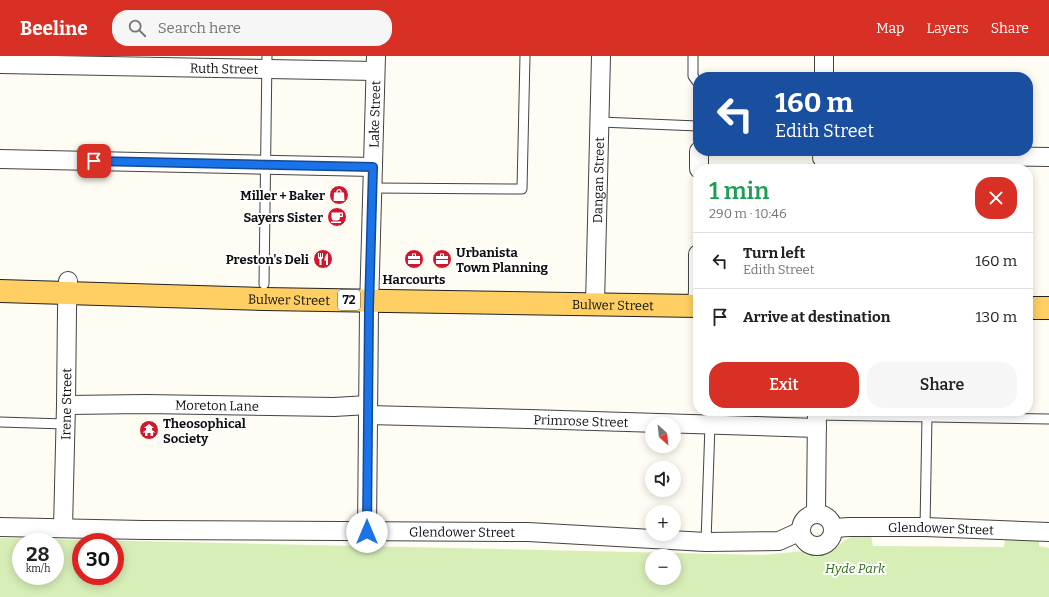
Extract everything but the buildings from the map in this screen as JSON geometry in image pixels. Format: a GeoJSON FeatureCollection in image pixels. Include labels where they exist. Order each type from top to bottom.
{"type":"FeatureCollection","features":[{"type":"Feature","properties":{"kind":"main road","name":"Bulwer Street"},"geometry":{"type":"LineString","coordinates":[[0,279],[68,287],[264,299],[370,294],[693,298]]}},
{"type":"Feature","properties":{"kind":"main road","name":"Bulwer Street"},"geometry":{"type":"LineString","coordinates":[[0,291],[68,287],[264,284],[370,294]]}},
{"type":"Feature","properties":{"kind":"main road"},"geometry":{"type":"LineString","coordinates":[[1033,308],[1049,308]]}},
{"type":"Feature","properties":{"kind":"street","name":"Dangan Street"},"geometry":{"type":"LineString","coordinates":[[595,297],[601,56]]}},
{"type":"Feature","properties":{"kind":"street"},"geometry":{"type":"LineString","coordinates":[[824,56],[824,72]]}},
{"type":"Feature","properties":{"kind":"street","name":"Ruth Street"},"geometry":{"type":"LineString","coordinates":[[0,64],[267,62],[376,63]]}},
{"type":"Feature","properties":{"kind":"street","name":"Lake Street"},"geometry":{"type":"LineString","coordinates":[[367,532],[370,294],[376,63]]}},
{"type":"Feature","properties":{"kind":"street"},"geometry":{"type":"LineString","coordinates":[[822,159],[911,156],[1049,157]]}},
{"type":"Feature","properties":{"kind":"street"},"geometry":{"type":"LineString","coordinates":[[0,159],[373,167]]}},
{"type":"Feature","properties":{"kind":"street","name":"Irene Street"},"geometry":{"type":"LineString","coordinates":[[63,528],[68,287]]}},
{"type":"Feature","properties":{"kind":"street","name":"Moreton Lane"},"geometry":{"type":"LineString","coordinates":[[66,404],[334,407],[368,410]]}},
{"type":"Feature","properties":{"kind":"street","name":"Primrose Street"},"geometry":{"type":"LineString","coordinates":[[368,410],[537,419],[710,425],[817,418]]}},
{"type":"Feature","properties":{"kind":"street"},"geometry":{"type":"LineString","coordinates":[[816,513],[817,418]]}},
{"type":"Feature","properties":{"kind":"street"},"geometry":{"type":"LineString","coordinates":[[816,513],[823,514],[829,518],[834,528],[830,540],[819,546],[807,542],[801,531],[802,524],[806,518],[816,513]]}},
{"type":"Feature","properties":{"kind":"street","name":"Glendower Street"},"geometry":{"type":"LineString","coordinates":[[834,528],[850,526],[925,527],[1049,532]]}},
{"type":"Feature","properties":{"kind":"street","name":"Glendower Street"},"geometry":{"type":"LineString","coordinates":[[0,527],[367,532],[528,532],[706,542],[779,541],[801,531]]}},
{"type":"Feature","properties":{"kind":"lane"},"geometry":{"type":"LineString","coordinates":[[373,188],[522,188],[525,56]]}},
{"type":"Feature","properties":{"kind":"lane"},"geometry":{"type":"LineString","coordinates":[[693,56],[693,72]]}},
{"type":"Feature","properties":{"kind":"lane"},"geometry":{"type":"LineString","coordinates":[[264,284],[267,62]]}},
{"type":"Feature","properties":{"kind":"lane"},"geometry":{"type":"LineString","coordinates":[[600,122],[693,126]]}},
{"type":"Feature","properties":{"kind":"lane"},"geometry":{"type":"LineString","coordinates":[[925,527],[927,417]]}},
{"type":"Feature","properties":{"kind":"lane"},"geometry":{"type":"LineString","coordinates":[[817,418],[927,417],[1049,419]]}},
{"type":"Feature","properties":{"kind":"lane"},"geometry":{"type":"LineString","coordinates":[[0,422],[65,424]]}},
{"type":"Feature","properties":{"kind":"lane"},"geometry":{"type":"LineString","coordinates":[[706,542],[710,425]]}},
{"type":"Feature","properties":{"kind":"green space","name":"Hyde Park"},"geometry":{"type":"Polygon","coordinates":[[[867,532],[871,536],[873,546],[1004,547],[1005,539],[1008,537],[1039,541],[1039,546],[1049,548],[1049,597],[0,597],[0,538],[12,538],[12,585],[64,585],[64,539],[72,540],[72,585],[124,585],[124,541],[645,552],[645,585],[681,585],[681,553],[763,555],[804,551],[823,554],[835,548],[845,540],[867,532]]]}},
{"type":"Feature","properties":{"kind":"place","name":"Miller + Baker"},"geometry":{"type":"Point","coordinates":[339,195]}},
{"type":"Feature","properties":{"kind":"place","name":"Sayers Sister"},"geometry":{"type":"Point","coordinates":[337,217]}},
{"type":"Feature","properties":{"kind":"place","name":"Preston's Deli"},"geometry":{"type":"Point","coordinates":[323,259]}},
{"type":"Feature","properties":{"kind":"place","name":"Harcourts"},"geometry":{"type":"Point","coordinates":[414,259]}},
{"type":"Feature","properties":{"kind":"place","name":"Urbanista Town Planning"},"geometry":{"type":"Point","coordinates":[442,259]}},
{"type":"Feature","properties":{"kind":"place","name":"Theosophical Society"},"geometry":{"type":"Point","coordinates":[149,430]}},
{"type":"Feature","properties":{"kind":"route"},"geometry":{"type":"LineString","coordinates":[[94,161],[373,167],[369,308],[367,532]]}}]}
